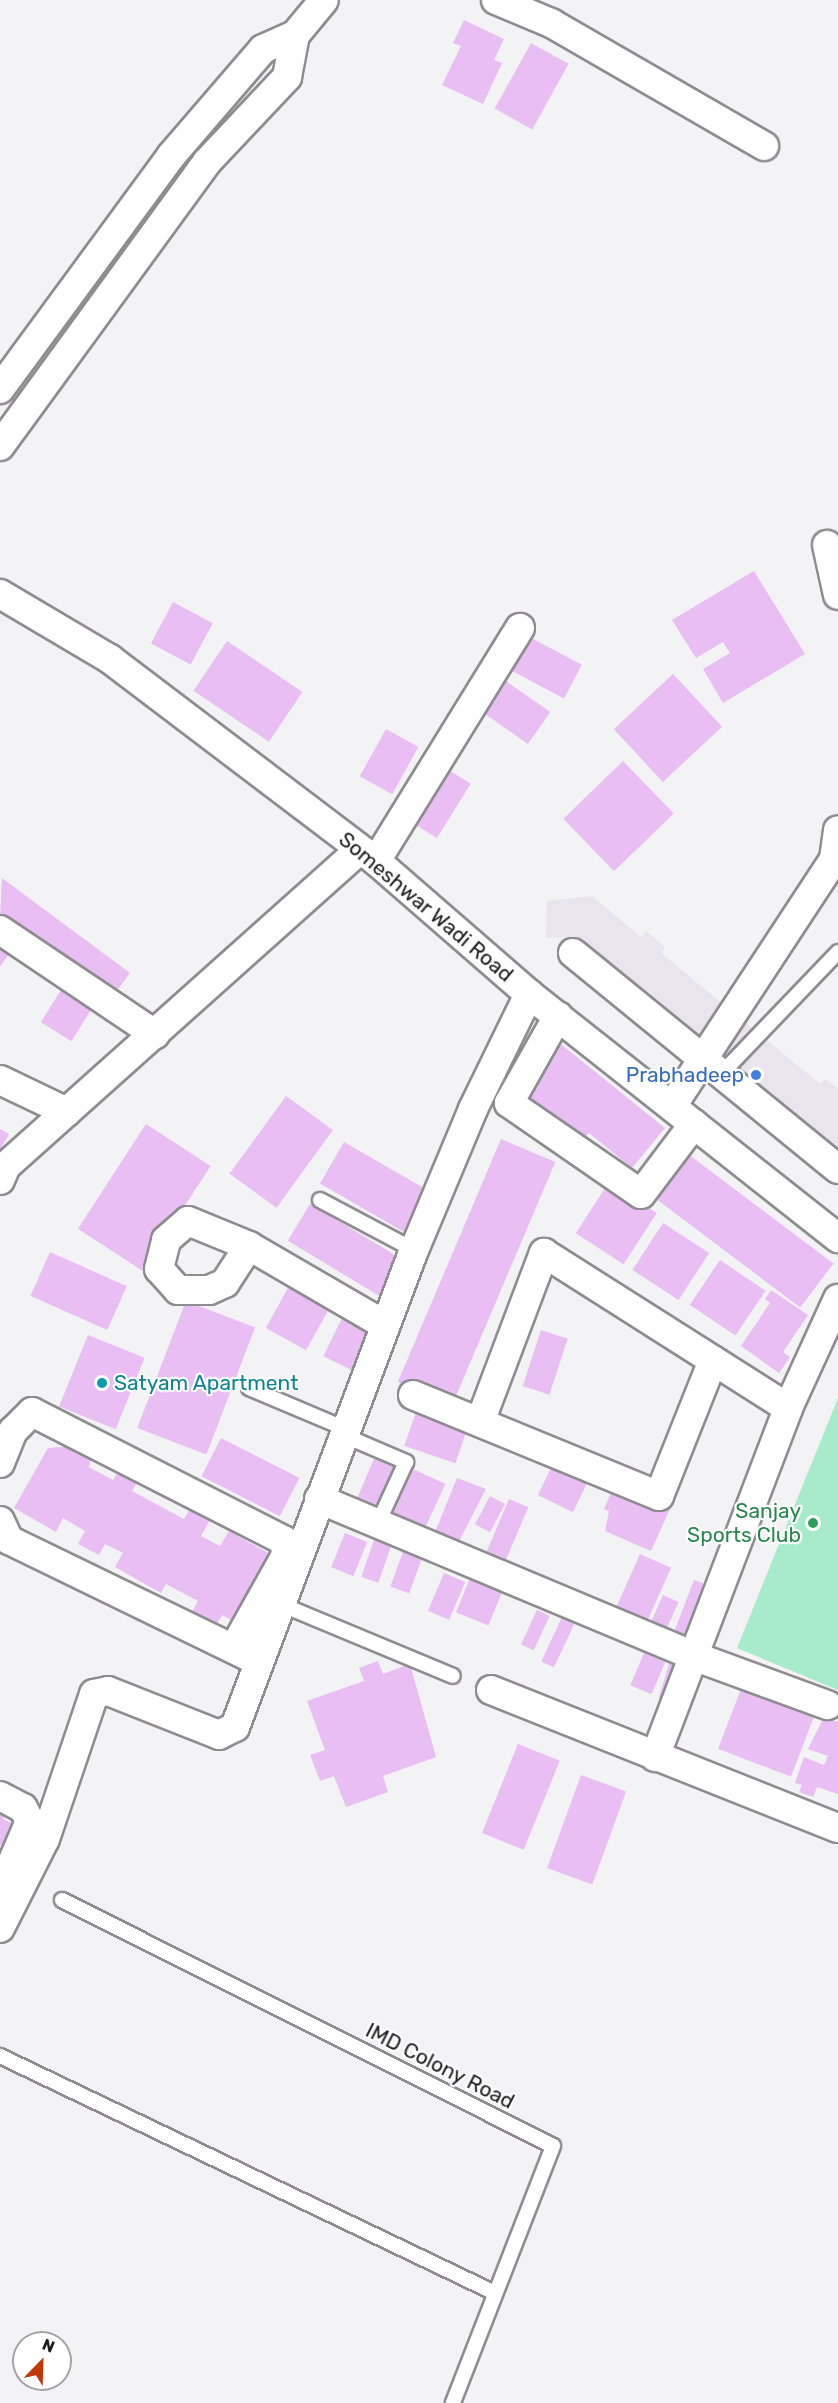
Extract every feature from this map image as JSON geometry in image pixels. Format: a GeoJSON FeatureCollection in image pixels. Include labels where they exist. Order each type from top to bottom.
{"type":"FeatureCollection","features":[{"type":"Feature","properties":{"kind":"street"},"geometry":{"type":"LineString","coordinates":[[0,389],[171,156],[263,49],[295,34],[324,0]]}},
{"type":"Feature","properties":{"kind":"street"},"geometry":{"type":"LineString","coordinates":[[496,0],[551,23],[764,146]]}},
{"type":"Feature","properties":{"kind":"street"},"geometry":{"type":"LineString","coordinates":[[0,446],[207,162],[286,77],[295,34]]}},
{"type":"Feature","properties":{"kind":"street"},"geometry":{"type":"LineString","coordinates":[[827,545],[838,595]]}},
{"type":"Feature","properties":{"kind":"street","name":"Someshwar Wadi Road"},"geometry":{"type":"LineString","coordinates":[[0,594],[110,659],[368,855],[529,994],[838,1238]]}},
{"type":"Feature","properties":{"kind":"street"},"geometry":{"type":"LineString","coordinates":[[0,1180],[6,1166],[154,1034],[368,855],[520,628]]}},
{"type":"Feature","properties":{"kind":"street"},"geometry":{"type":"LineString","coordinates":[[672,1106],[712,1066],[834,859],[838,830]]}},
{"type":"Feature","properties":{"kind":"street"},"geometry":{"type":"LineString","coordinates":[[0,930],[154,1034]]}},
{"type":"Feature","properties":{"kind":"street"},"geometry":{"type":"LineString","coordinates":[[573,953],[838,1169]]}},
{"type":"Feature","properties":{"kind":"street"},"geometry":{"type":"LineString","coordinates":[[0,1889],[94,1694],[108,1691],[224,1735],[235,1727],[414,1250],[473,1108],[529,994]]}},
{"type":"Feature","properties":{"kind":"street"},"geometry":{"type":"LineString","coordinates":[[558,1016],[509,1103],[641,1194],[694,1124]]}},
{"type":"Feature","properties":{"kind":"street"},"geometry":{"type":"LineString","coordinates":[[0,1080],[67,1112]]}},
{"type":"Feature","properties":{"kind":"street"},"geometry":{"type":"LineString","coordinates":[[249,1246],[385,1325]]}},
{"type":"Feature","properties":{"kind":"street"},"geometry":{"type":"LineString","coordinates":[[480,1422],[544,1253],[788,1408]]}},
{"type":"Feature","properties":{"kind":"street"},"geometry":{"type":"LineString","coordinates":[[655,1757],[696,1657],[788,1408],[838,1299]]}},
{"type":"Feature","properties":{"kind":"street"},"geometry":{"type":"LineString","coordinates":[[413,1395],[659,1496],[713,1360]]}},
{"type":"Feature","properties":{"kind":"street"},"geometry":{"type":"LineString","coordinates":[[0,1463],[14,1431],[32,1412],[285,1541],[286,1555],[234,1648]]}},
{"type":"Feature","properties":{"kind":"street"},"geometry":{"type":"LineString","coordinates":[[319,1499],[696,1657],[827,1705]]}},
{"type":"Feature","properties":{"kind":"street"},"geometry":{"type":"LineString","coordinates":[[3,1539],[259,1662]]}},
{"type":"Feature","properties":{"kind":"street"},"geometry":{"type":"LineString","coordinates":[[491,1690],[838,1828]]}},
{"type":"Feature","properties":{"kind":"street"},"geometry":{"type":"LineString","coordinates":[[0,1796],[28,1814],[0,1928]]}},
{"type":"Feature","properties":{"kind":"lane"},"geometry":{"type":"LineString","coordinates":[[712,1066],[838,952]]}},
{"type":"Feature","properties":{"kind":"lane"},"geometry":{"type":"LineString","coordinates":[[320,1200],[414,1250]]}},
{"type":"Feature","properties":{"kind":"lane"},"geometry":{"type":"LineString","coordinates":[[249,1388],[406,1462],[378,1523]]}},
{"type":"Feature","properties":{"kind":"lane"},"geometry":{"type":"LineString","coordinates":[[280,1604],[453,1676]]}},
{"type":"Feature","properties":{"kind":"lane","name":"IMD Colony Road"},"geometry":{"type":"LineString","coordinates":[[62,1900],[553,2146],[453,2403]]}},
{"type":"Feature","properties":{"kind":"lane"},"geometry":{"type":"LineString","coordinates":[[0,2056],[495,2293]]}},
{"type":"Feature","properties":{"kind":"shaded area"},"geometry":{"type":"Polygon","coordinates":[[[592,896],[641,937],[646,931],[665,947],[661,953],[820,1084],[825,1079],[838,1089],[838,1152],[579,937],[546,938],[547,901],[592,896]]]}},
{"type":"Feature","properties":{"kind":"green space","name":"Sanjay Sports Club"},"geometry":{"type":"Polygon","coordinates":[[[838,1398],[838,1690],[737,1648],[838,1398]]]}},
{"type":"Feature","properties":{"kind":"building"},"geometry":{"type":"Polygon","coordinates":[[[464,20],[504,39],[494,60],[502,63],[483,104],[442,85],[461,46],[453,43],[464,20]]]}},
{"type":"Feature","properties":{"kind":"building"},"geometry":{"type":"Polygon","coordinates":[[[531,43],[569,64],[532,129],[495,109],[531,43]]]}},
{"type":"Feature","properties":{"kind":"building"},"geometry":{"type":"Polygon","coordinates":[[[754,571],[805,654],[723,703],[703,669],[730,653],[723,642],[696,658],[672,620],[754,571]]]}},
{"type":"Feature","properties":{"kind":"building"},"geometry":{"type":"Polygon","coordinates":[[[173,602],[213,623],[191,665],[151,643],[173,602]]]}},
{"type":"Feature","properties":{"kind":"building"},"geometry":{"type":"Polygon","coordinates":[[[520,632],[582,665],[564,698],[502,666],[520,632]]]}},
{"type":"Feature","properties":{"kind":"building"},"geometry":{"type":"Polygon","coordinates":[[[227,641],[302,692],[269,742],[193,691],[227,641]]]}},
{"type":"Feature","properties":{"kind":"building"},"geometry":{"type":"Polygon","coordinates":[[[673,674],[722,727],[663,782],[614,729],[673,674]]]}},
{"type":"Feature","properties":{"kind":"building"},"geometry":{"type":"Polygon","coordinates":[[[506,681],[550,712],[528,744],[484,713],[506,681]]]}},
{"type":"Feature","properties":{"kind":"building"},"geometry":{"type":"Polygon","coordinates":[[[386,729],[418,747],[392,794],[360,776],[386,729]]]}},
{"type":"Feature","properties":{"kind":"building"},"geometry":{"type":"Polygon","coordinates":[[[623,761],[674,814],[614,871],[563,819],[623,761]]]}},
{"type":"Feature","properties":{"kind":"building"},"geometry":{"type":"Polygon","coordinates":[[[447,769],[471,784],[437,838],[413,823],[447,769]]]}},
{"type":"Feature","properties":{"kind":"building"},"geometry":{"type":"Polygon","coordinates":[[[2,878],[130,973],[110,1000],[0,918],[2,878]]]}},
{"type":"Feature","properties":{"kind":"building"},"geometry":{"type":"Polygon","coordinates":[[[0,939],[13,948],[0,967],[0,939]]]}},
{"type":"Feature","properties":{"kind":"building"},"geometry":{"type":"Polygon","coordinates":[[[61,990],[92,1009],[71,1041],[41,1022],[61,990]]]}},
{"type":"Feature","properties":{"kind":"building"},"geometry":{"type":"Polygon","coordinates":[[[552,1037],[665,1128],[632,1168],[589,1133],[578,1144],[523,1102],[552,1037]]]}},
{"type":"Feature","properties":{"kind":"building"},"geometry":{"type":"Polygon","coordinates":[[[286,1096],[333,1130],[276,1208],[230,1174],[286,1096]]]}},
{"type":"Feature","properties":{"kind":"building"},"geometry":{"type":"Polygon","coordinates":[[[146,1124],[211,1166],[142,1271],[78,1229],[146,1124]]]}},
{"type":"Feature","properties":{"kind":"building"},"geometry":{"type":"Polygon","coordinates":[[[0,1129],[9,1134],[0,1150],[0,1129]]]}},
{"type":"Feature","properties":{"kind":"building"},"geometry":{"type":"Polygon","coordinates":[[[501,1139],[555,1162],[452,1405],[398,1382],[501,1139]]]}},
{"type":"Feature","properties":{"kind":"building"},"geometry":{"type":"Polygon","coordinates":[[[344,1142],[429,1191],[405,1233],[320,1184],[344,1142]]]}},
{"type":"Feature","properties":{"kind":"building"},"geometry":{"type":"Polygon","coordinates":[[[680,1148],[833,1264],[800,1307],[647,1192],[680,1148]]]}},
{"type":"Feature","properties":{"kind":"building"},"geometry":{"type":"Polygon","coordinates":[[[609,1182],[657,1213],[624,1264],[576,1233],[609,1182]]]}},
{"type":"Feature","properties":{"kind":"building"},"geometry":{"type":"Polygon","coordinates":[[[310,1204],[401,1259],[379,1295],[288,1241],[310,1204]]]}},
{"type":"Feature","properties":{"kind":"building"},"geometry":{"type":"Polygon","coordinates":[[[663,1223],[709,1253],[679,1300],[633,1270],[663,1223]]]}},
{"type":"Feature","properties":{"kind":"building"},"geometry":{"type":"Polygon","coordinates":[[[50,1252],[127,1286],[107,1330],[30,1296],[50,1252]]]}},
{"type":"Feature","properties":{"kind":"building"},"geometry":{"type":"Polygon","coordinates":[[[720,1260],[766,1291],[735,1336],[690,1305],[720,1260]]]}},
{"type":"Feature","properties":{"kind":"building"},"geometry":{"type":"Polygon","coordinates":[[[293,1279],[333,1301],[306,1350],[266,1328],[293,1279]]]}},
{"type":"Feature","properties":{"kind":"building"},"geometry":{"type":"Polygon","coordinates":[[[771,1290],[808,1315],[783,1352],[790,1357],[779,1373],[741,1346],[770,1303],[765,1299],[771,1290]]]}},
{"type":"Feature","properties":{"kind":"building"},"geometry":{"type":"Polygon","coordinates":[[[186,1301],[255,1328],[206,1454],[137,1428],[186,1301]]]}},
{"type":"Feature","properties":{"kind":"building"},"geometry":{"type":"Polygon","coordinates":[[[344,1314],[375,1329],[354,1371],[323,1356],[344,1314]]]}},
{"type":"Feature","properties":{"kind":"building"},"geometry":{"type":"Polygon","coordinates":[[[541,1330],[568,1339],[549,1395],[523,1386],[541,1330]]]}},
{"type":"Feature","properties":{"kind":"building","name":"Satyam Apartment"},"geometry":{"type":"Polygon","coordinates":[[[88,1335],[145,1358],[116,1429],[59,1406],[88,1335]]]}},
{"type":"Feature","properties":{"kind":"building"},"geometry":{"type":"Polygon","coordinates":[[[418,1406],[469,1424],[455,1463],[404,1446],[418,1406]]]}},
{"type":"Feature","properties":{"kind":"building"},"geometry":{"type":"Polygon","coordinates":[[[221,1438],[299,1478],[280,1516],[201,1476],[221,1438]]]}},
{"type":"Feature","properties":{"kind":"building"},"geometry":{"type":"Polygon","coordinates":[[[77,1446],[93,1452],[89,1467],[113,1480],[122,1465],[141,1475],[132,1491],[184,1519],[191,1507],[211,1518],[201,1536],[220,1546],[229,1531],[277,1558],[240,1625],[222,1615],[214,1629],[190,1616],[198,1601],[166,1584],[161,1593],[115,1567],[123,1553],[105,1544],[99,1555],[78,1544],[85,1531],[63,1518],[56,1532],[14,1508],[48,1448],[77,1446]]]}},
{"type":"Feature","properties":{"kind":"building"},"geometry":{"type":"Polygon","coordinates":[[[376,1454],[400,1464],[382,1507],[358,1497],[376,1454]]]}},
{"type":"Feature","properties":{"kind":"building"},"geometry":{"type":"Polygon","coordinates":[[[555,1460],[590,1477],[573,1512],[538,1495],[555,1460]]]}},
{"type":"Feature","properties":{"kind":"building"},"geometry":{"type":"Polygon","coordinates":[[[411,1468],[445,1484],[423,1533],[388,1517],[411,1468]]]}},
{"type":"Feature","properties":{"kind":"building"},"geometry":{"type":"Polygon","coordinates":[[[457,1478],[486,1489],[456,1547],[433,1537],[457,1478]]]}},
{"type":"Feature","properties":{"kind":"building"},"geometry":{"type":"Polygon","coordinates":[[[613,1488],[670,1509],[651,1551],[605,1531],[609,1511],[604,1509],[613,1488]]]}},
{"type":"Feature","properties":{"kind":"building"},"geometry":{"type":"Polygon","coordinates":[[[490,1496],[505,1504],[490,1532],[475,1524],[490,1496]]]}},
{"type":"Feature","properties":{"kind":"building"},"geometry":{"type":"Polygon","coordinates":[[[509,1499],[528,1507],[503,1567],[484,1559],[509,1499]]]}},
{"type":"Feature","properties":{"kind":"building"},"geometry":{"type":"Polygon","coordinates":[[[345,1533],[367,1542],[353,1576],[331,1567],[345,1533]]]}},
{"type":"Feature","properties":{"kind":"building"},"geometry":{"type":"Polygon","coordinates":[[[374,1540],[391,1546],[378,1583],[361,1577],[374,1540]]]}},
{"type":"Feature","properties":{"kind":"building"},"geometry":{"type":"Polygon","coordinates":[[[404,1549],[423,1556],[409,1593],[390,1587],[404,1549]]]}},
{"type":"Feature","properties":{"kind":"building"},"geometry":{"type":"Polygon","coordinates":[[[640,1554],[671,1568],[643,1631],[612,1617],[640,1554]]]}},
{"type":"Feature","properties":{"kind":"building"},"geometry":{"type":"Polygon","coordinates":[[[474,1568],[506,1581],[488,1626],[456,1613],[474,1568]]]}},
{"type":"Feature","properties":{"kind":"building"},"geometry":{"type":"Polygon","coordinates":[[[444,1573],[465,1582],[449,1620],[428,1611],[444,1573]]]}},
{"type":"Feature","properties":{"kind":"building"},"geometry":{"type":"Polygon","coordinates":[[[694,1580],[717,1589],[694,1649],[671,1640],[694,1580]]]}},
{"type":"Feature","properties":{"kind":"building"},"geometry":{"type":"Polygon","coordinates":[[[663,1595],[679,1602],[663,1638],[647,1631],[663,1595]]]}},
{"type":"Feature","properties":{"kind":"building"},"geometry":{"type":"Polygon","coordinates":[[[537,1610],[550,1616],[534,1650],[521,1644],[537,1610]]]}},
{"type":"Feature","properties":{"kind":"building"},"geometry":{"type":"Polygon","coordinates":[[[562,1617],[575,1623],[554,1667],[541,1661],[562,1617]]]}},
{"type":"Feature","properties":{"kind":"building"},"geometry":{"type":"Polygon","coordinates":[[[644,1653],[665,1662],[651,1694],[630,1685],[644,1653]]]}},
{"type":"Feature","properties":{"kind":"building"},"geometry":{"type":"Polygon","coordinates":[[[378,1661],[383,1674],[410,1664],[436,1757],[383,1776],[388,1792],[346,1807],[334,1776],[320,1781],[310,1755],[325,1750],[307,1701],[364,1681],[359,1668],[378,1661]]]}},
{"type":"Feature","properties":{"kind":"building"},"geometry":{"type":"Polygon","coordinates":[[[670,1661],[690,1667],[679,1704],[659,1698],[670,1661]]]}},
{"type":"Feature","properties":{"kind":"building"},"geometry":{"type":"Polygon","coordinates":[[[741,1689],[814,1717],[791,1777],[718,1749],[741,1689]]]}},
{"type":"Feature","properties":{"kind":"building"},"geometry":{"type":"Polygon","coordinates":[[[824,1717],[838,1722],[838,1794],[817,1787],[813,1797],[799,1792],[802,1785],[795,1783],[804,1757],[824,1765],[828,1756],[808,1749],[824,1717]]]}},
{"type":"Feature","properties":{"kind":"building"},"geometry":{"type":"Polygon","coordinates":[[[518,1744],[560,1761],[524,1850],[482,1833],[518,1744]]]}},
{"type":"Feature","properties":{"kind":"building"},"geometry":{"type":"Polygon","coordinates":[[[581,1775],[626,1791],[592,1884],[547,1868],[581,1775]]]}},
{"type":"Feature","properties":{"kind":"building"},"geometry":{"type":"Polygon","coordinates":[[[0,1803],[9,1808],[3,1819],[18,1826],[7,1848],[0,1845],[0,1803]]]}},
{"type":"Feature","properties":{"kind":"place","name":"Prabhadeep"},"geometry":{"type":"Point","coordinates":[756,1075]}},
{"type":"Feature","properties":{"kind":"place","name":"Satyam Apartment"},"geometry":{"type":"Point","coordinates":[102,1383]}},
{"type":"Feature","properties":{"kind":"place","name":"Sanjay Sports Club"},"geometry":{"type":"Point","coordinates":[813,1523]}}]}
